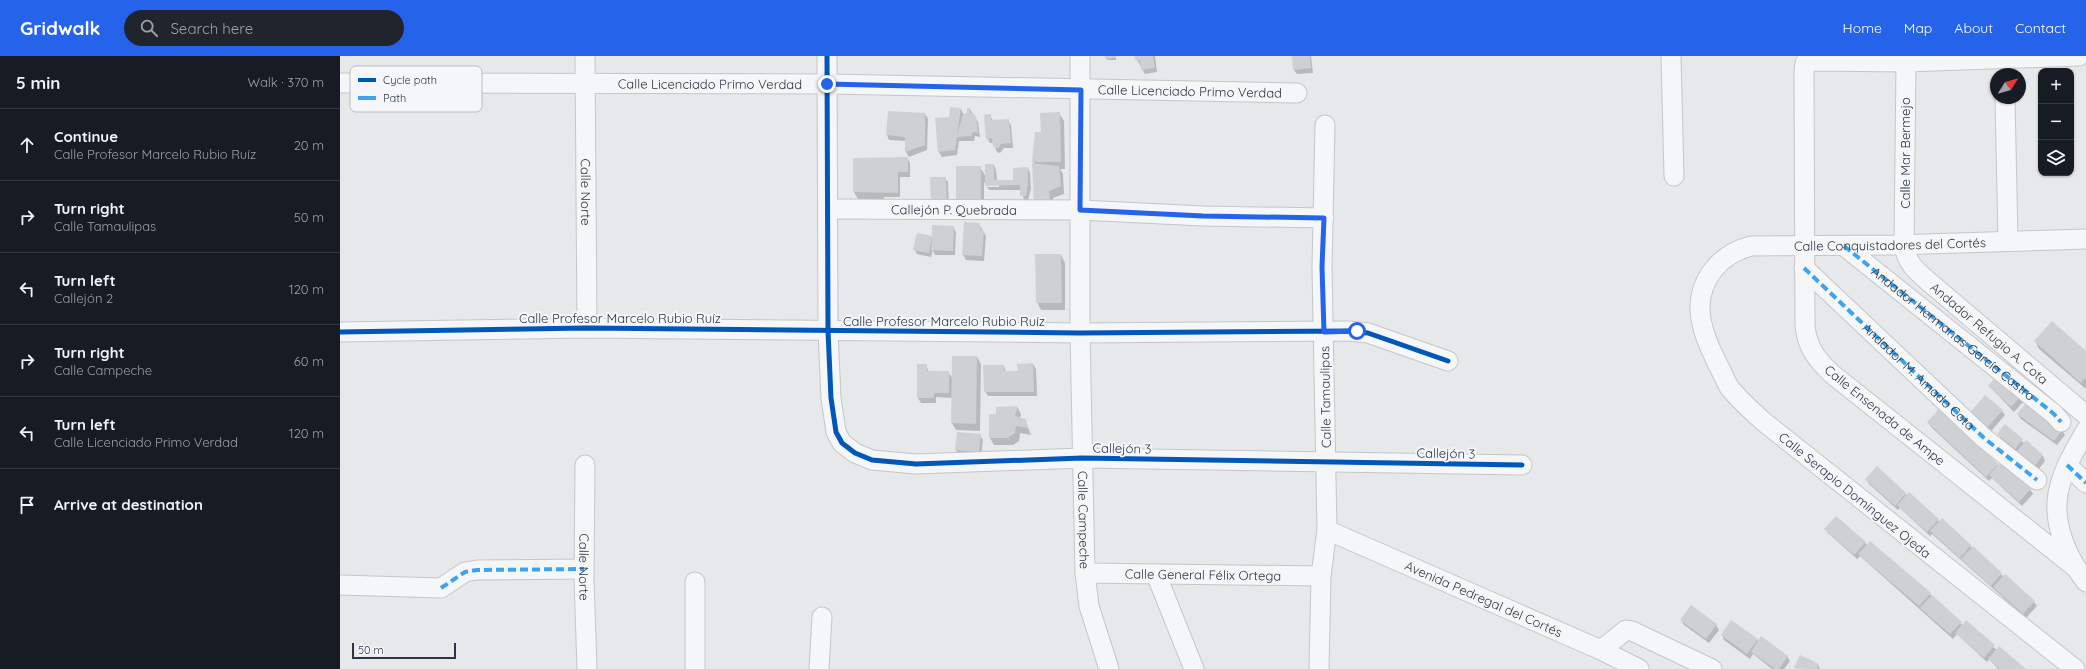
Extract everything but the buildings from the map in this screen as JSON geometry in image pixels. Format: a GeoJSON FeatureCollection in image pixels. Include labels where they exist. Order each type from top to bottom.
{"type":"FeatureCollection","features":[{"type":"Feature","properties":{"kind":"street","name":"Calle Norte"},"geometry":{"type":"LineString","coordinates":[[585,56],[587,328]]}},
{"type":"Feature","properties":{"kind":"street","name":"Callejón 3"},"geometry":{"type":"LineString","coordinates":[[828,56],[828,331],[833,421],[836,432],[842,443],[855,454],[872,460],[916,464],[1082,458],[1522,466]]}},
{"type":"Feature","properties":{"kind":"street","name":"Calle Campeche"},"geometry":{"type":"LineString","coordinates":[[1080,56],[1080,333],[1085,573],[1089,606],[1109,669]]}},
{"type":"Feature","properties":{"kind":"street"},"geometry":{"type":"LineString","coordinates":[[1671,56],[1674,176]]}},
{"type":"Feature","properties":{"kind":"street"},"geometry":{"type":"LineString","coordinates":[[1906,62],[2004,66],[2079,56]]}},
{"type":"Feature","properties":{"kind":"street","name":"Calle Ensenada de Ampe"},"geometry":{"type":"LineString","coordinates":[[1906,62],[1816,61],[1805,63],[1804,326],[1806,340],[1821,363],[2075,567]]}},
{"type":"Feature","properties":{"kind":"street","name":"Calle Mar Bermejo"},"geometry":{"type":"LineString","coordinates":[[1904,245],[1906,62]]}},
{"type":"Feature","properties":{"kind":"street","name":"Calle Licenciado Primo Verdad"},"geometry":{"type":"LineString","coordinates":[[482,82],[827,84],[1297,93]]}},
{"type":"Feature","properties":{"kind":"street","name":"Calle Licenciado Primo Verdad"},"geometry":{"type":"LineString","coordinates":[[340,83],[350,83]]}},
{"type":"Feature","properties":{"kind":"street"},"geometry":{"type":"LineString","coordinates":[[2005,104],[2008,241]]}},
{"type":"Feature","properties":{"kind":"street","name":"Calle Tamaulipas"},"geometry":{"type":"LineString","coordinates":[[1318,669],[1321,576],[1327,530],[1322,267],[1325,125]]}},
{"type":"Feature","properties":{"kind":"street","name":"Callejón P. Quebrada"},"geometry":{"type":"LineString","coordinates":[[828,209],[1080,210],[1203,216],[1324,218]]}},
{"type":"Feature","properties":{"kind":"street","name":"Calle Conquistadores del Cortés"},"geometry":{"type":"LineString","coordinates":[[1707,279],[1720,262],[1741,249],[1751,246],[1804,247],[1904,245],[2086,239]]}},
{"type":"Feature","properties":{"kind":"street","name":"Andador Refugio A. Cota"},"geometry":{"type":"LineString","coordinates":[[1904,245],[1907,258],[1916,270],[2086,415]]}},
{"type":"Feature","properties":{"kind":"street","name":"Andador Hermanas García Castro"},"geometry":{"type":"LineString","coordinates":[[1844,246],[2054,414],[2061,422]]}},
{"type":"Feature","properties":{"kind":"street","name":"Andador M. Amado Cota"},"geometry":{"type":"LineString","coordinates":[[1804,268],[1984,438],[2037,480]]}},
{"type":"Feature","properties":{"kind":"street","name":"Calle Serapio Domínguez Ojeda"},"geometry":{"type":"LineString","coordinates":[[1707,279],[1703,288],[1700,309],[1707,341],[1729,387],[1743,402],[1764,422],[2075,669]]}},
{"type":"Feature","properties":{"kind":"street","name":"Calle Profesor Marcelo Rubio Ruíz"},"geometry":{"type":"LineString","coordinates":[[340,332],[587,328],[1080,333],[1350,331],[1368,333],[1448,361]]}},
{"type":"Feature","properties":{"kind":"street"},"geometry":{"type":"LineString","coordinates":[[2086,430],[2067,465],[2059,486],[2058,506],[2063,541],[2075,567],[2086,582]]}},
{"type":"Feature","properties":{"kind":"street","name":"Calle Norte"},"geometry":{"type":"LineString","coordinates":[[585,465],[584,569],[587,669]]}},
{"type":"Feature","properties":{"kind":"street"},"geometry":{"type":"LineString","coordinates":[[2067,465],[2086,483]]}},
{"type":"Feature","properties":{"kind":"street","name":"Avenida Pedregal del Cortés"},"geometry":{"type":"LineString","coordinates":[[1327,530],[1601,650],[1639,669]]}},
{"type":"Feature","properties":{"kind":"street"},"geometry":{"type":"LineString","coordinates":[[340,585],[441,588],[465,572],[477,570],[584,569]]}},
{"type":"Feature","properties":{"kind":"street","name":"Calle General Félix Ortega"},"geometry":{"type":"LineString","coordinates":[[1085,573],[1321,576]]}},
{"type":"Feature","properties":{"kind":"street"},"geometry":{"type":"LineString","coordinates":[[1156,574],[1194,669]]}},
{"type":"Feature","properties":{"kind":"street"},"geometry":{"type":"LineString","coordinates":[[695,582],[695,669]]}},
{"type":"Feature","properties":{"kind":"street"},"geometry":{"type":"LineString","coordinates":[[820,669],[822,617]]}},
{"type":"Feature","properties":{"kind":"street"},"geometry":{"type":"LineString","coordinates":[[1601,650],[1626,630],[1632,631],[1712,669]]}},
{"type":"Feature","properties":{"kind":"marked path"},"geometry":{"type":"LineString","coordinates":[[1844,246],[2054,414],[2061,422]]}},
{"type":"Feature","properties":{"kind":"marked path"},"geometry":{"type":"LineString","coordinates":[[1804,268],[1984,438],[2037,480]]}},
{"type":"Feature","properties":{"kind":"marked path"},"geometry":{"type":"LineString","coordinates":[[2067,465],[2086,483]]}},
{"type":"Feature","properties":{"kind":"marked path"},"geometry":{"type":"LineString","coordinates":[[441,588],[465,572],[477,570],[584,569]]}},
{"type":"Feature","properties":{"kind":"cycle path"},"geometry":{"type":"LineString","coordinates":[[827,56],[828,331],[831,398],[836,432],[842,443],[855,453],[872,460],[916,464],[1082,458],[1522,465]]}},
{"type":"Feature","properties":{"kind":"cycle path"},"geometry":{"type":"LineString","coordinates":[[340,332],[587,328],[1080,333],[1349,331],[1368,333],[1448,361]]}},
{"type":"Feature","properties":{"kind":"route"},"geometry":{"type":"LineString","coordinates":[[827,84],[1081,90],[1080,210],[1203,216],[1324,218],[1322,267],[1324,332],[1357,331]]}}]}
